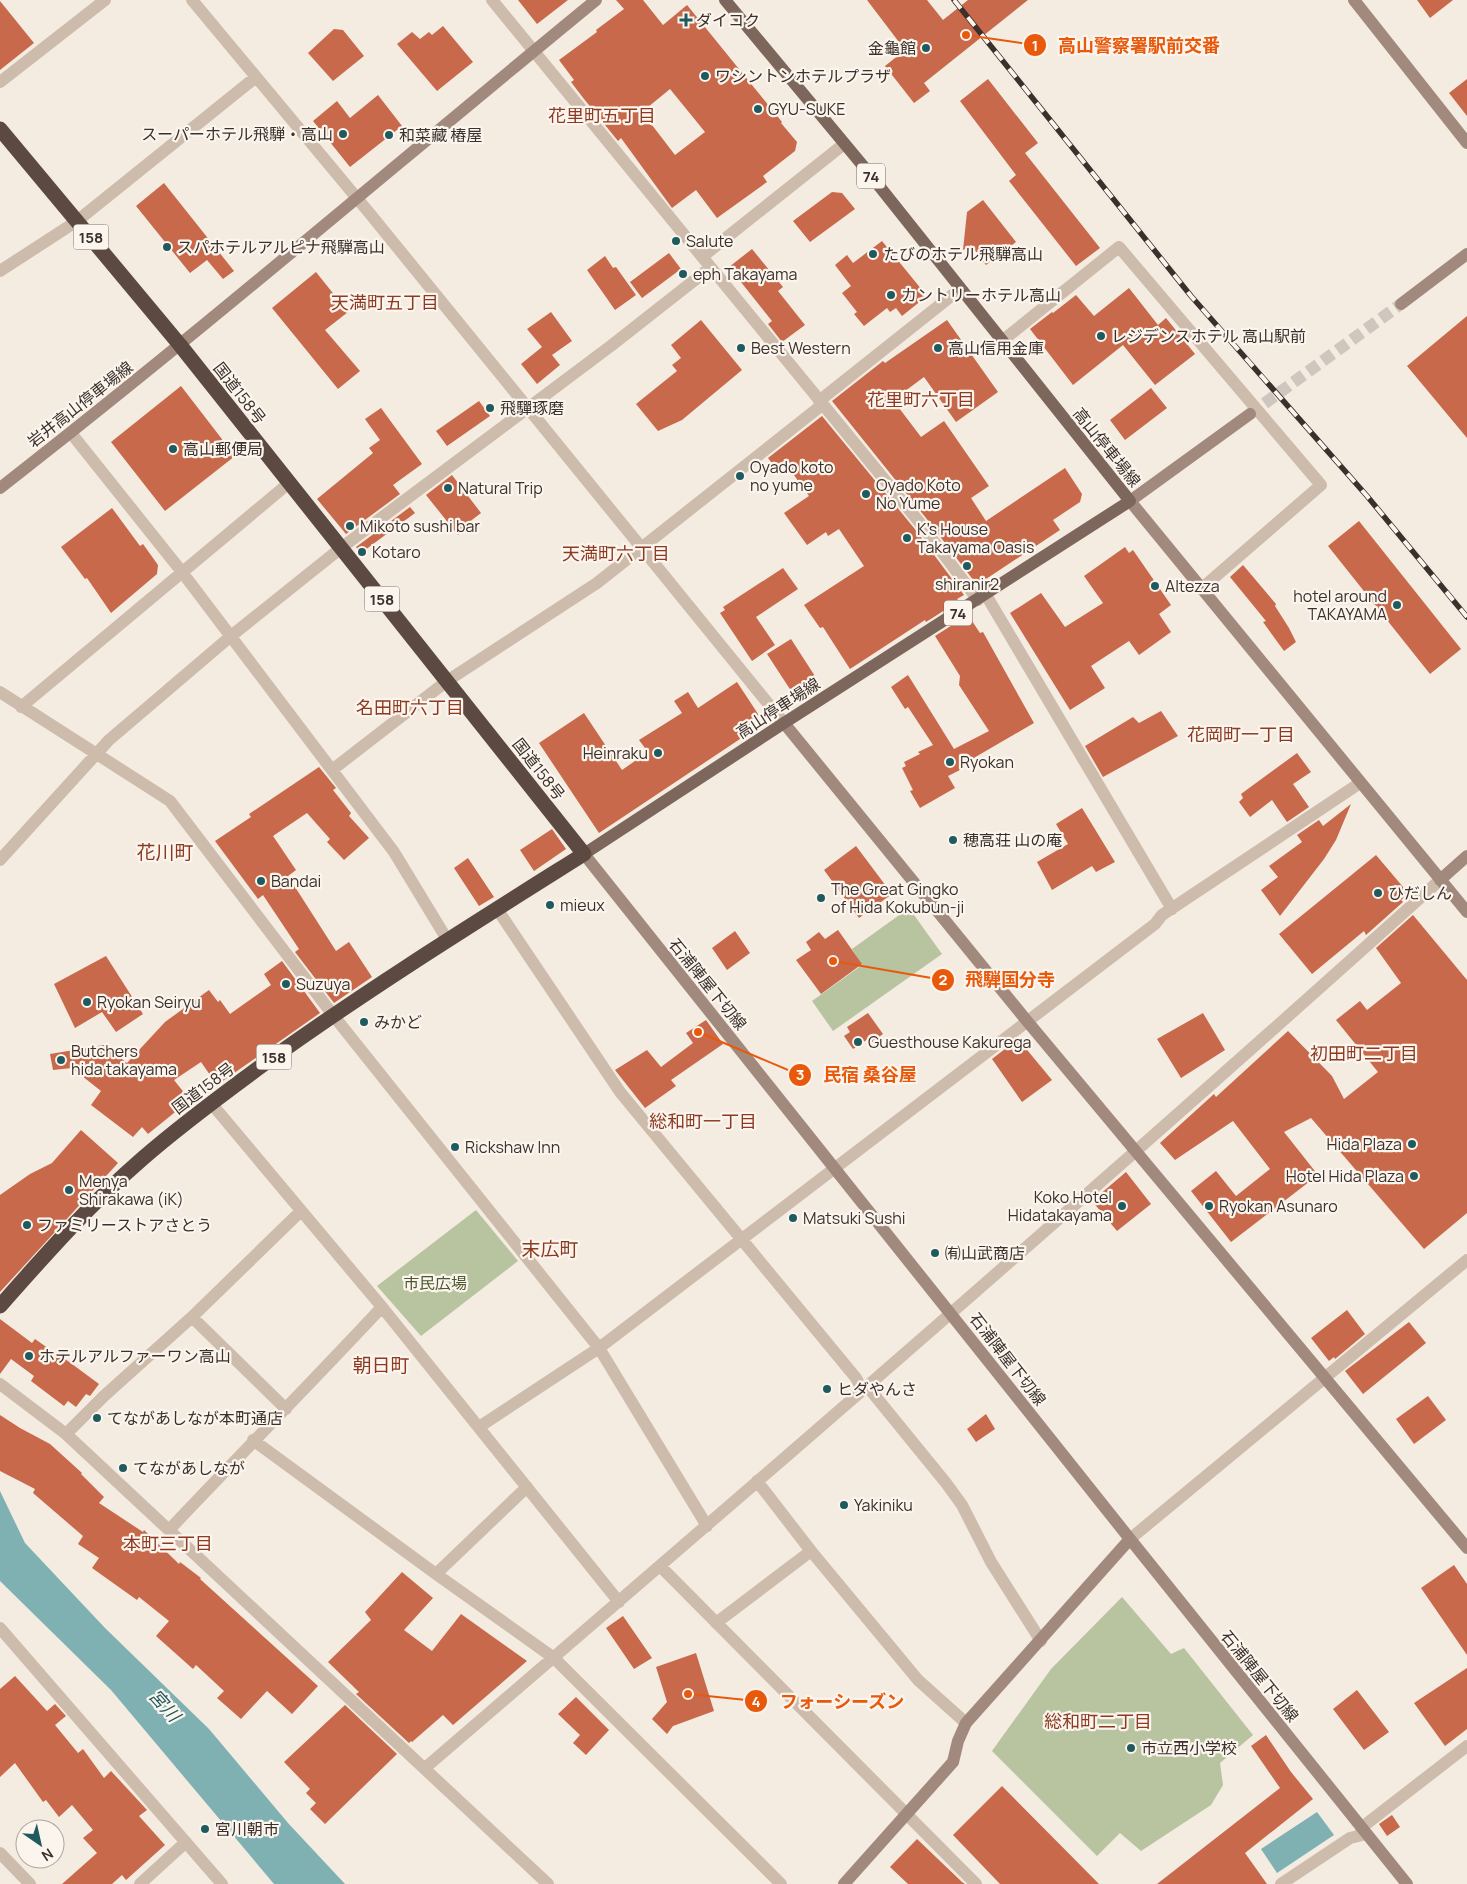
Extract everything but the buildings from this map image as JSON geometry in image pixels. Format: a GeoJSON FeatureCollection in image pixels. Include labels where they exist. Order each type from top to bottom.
{"type":"FeatureCollection","features":[{"type":"Feature","properties":{"kind":"highway","name":"国道158号"},"geometry":{"type":"LineString","coordinates":[[0,129],[180,345],[584,854],[333,1015],[211,1103],[142,1158],[110,1187],[72,1225],[0,1306]]}},
{"type":"Feature","properties":{"kind":"main road","name":"高山停車場線"},"geometry":{"type":"LineString","coordinates":[[584,854],[1130,501],[844,144],[725,0]]}},
{"type":"Feature","properties":{"kind":"street"},"geometry":{"type":"LineString","coordinates":[[0,82],[105,0]]}},
{"type":"Feature","properties":{"kind":"street"},"geometry":{"type":"LineString","coordinates":[[192,0],[356,197],[1027,1021],[1467,1548]]}},
{"type":"Feature","properties":{"kind":"street"},"geometry":{"type":"LineString","coordinates":[[492,0],[982,598],[1172,909]]}},
{"type":"Feature","properties":{"kind":"street","name":"岩井高山停車場線"},"geometry":{"type":"LineString","coordinates":[[0,488],[180,345],[356,197],[596,0]]}},
{"type":"Feature","properties":{"kind":"street"},"geometry":{"type":"LineString","coordinates":[[1354,0],[1467,143]]}},
{"type":"Feature","properties":{"kind":"street"},"geometry":{"type":"LineString","coordinates":[[0,271],[77,221],[256,77]]}},
{"type":"Feature","properties":{"kind":"street"},"geometry":{"type":"LineString","coordinates":[[702,257],[844,144]]}},
{"type":"Feature","properties":{"kind":"street"},"geometry":{"type":"LineString","coordinates":[[1002,341],[1120,247],[1321,485],[1200,589]]}},
{"type":"Feature","properties":{"kind":"street"},"geometry":{"type":"LineString","coordinates":[[1401,304],[1467,254]]}},
{"type":"Feature","properties":{"kind":"street"},"geometry":{"type":"LineString","coordinates":[[0,860],[110,740],[231,636],[341,548],[710,268]]}},
{"type":"Feature","properties":{"kind":"street"},"geometry":{"type":"LineString","coordinates":[[332,770],[447,681],[597,584],[960,289]]}},
{"type":"Feature","properties":{"kind":"street"},"geometry":{"type":"LineString","coordinates":[[1250,414],[1130,501],[1200,589],[1467,912]]}},
{"type":"Feature","properties":{"kind":"street"},"geometry":{"type":"LineString","coordinates":[[71,433],[182,572],[394,852],[448,941]]}},
{"type":"Feature","properties":{"kind":"street"},"geometry":{"type":"LineString","coordinates":[[21,707],[290,483]]}},
{"type":"Feature","properties":{"kind":"street"},"geometry":{"type":"LineString","coordinates":[[0,692],[170,801],[333,1015],[599,1348],[707,1526]]}},
{"type":"Feature","properties":{"kind":"street"},"geometry":{"type":"LineString","coordinates":[[479,1427],[599,1348],[1172,909],[1360,783]]}},
{"type":"Feature","properties":{"kind":"street","name":"石浦陣屋下切線"},"geometry":{"type":"LineString","coordinates":[[584,854],[1407,1884]]}},
{"type":"Feature","properties":{"kind":"street"},"geometry":{"type":"LineString","coordinates":[[425,1768],[707,1526],[1136,1151],[1467,856]]}},
{"type":"Feature","properties":{"kind":"street"},"geometry":{"type":"LineString","coordinates":[[497,909],[620,1092],[864,1388],[946,1484],[962,1506],[991,1562],[1041,1641]]}},
{"type":"Feature","properties":{"kind":"street"},"geometry":{"type":"LineString","coordinates":[[211,1103],[382,1307],[619,1602]]}},
{"type":"Feature","properties":{"kind":"street"},"geometry":{"type":"LineString","coordinates":[[66,1434],[104,1396],[192,1317],[301,1211]]}},
{"type":"Feature","properties":{"kind":"street"},"geometry":{"type":"LineString","coordinates":[[844,1884],[908,1815],[953,1762],[958,1741],[966,1723],[1130,1539],[1467,1260]]}},
{"type":"Feature","properties":{"kind":"street"},"geometry":{"type":"LineString","coordinates":[[170,1530],[253,1440],[286,1409],[382,1307]]}},
{"type":"Feature","properties":{"kind":"street"},"geometry":{"type":"LineString","coordinates":[[192,1317],[286,1409]]}},
{"type":"Feature","properties":{"kind":"street"},"geometry":{"type":"LineString","coordinates":[[0,1384],[66,1434],[548,1884]]}},
{"type":"Feature","properties":{"kind":"street"},"geometry":{"type":"LineString","coordinates":[[253,1440],[554,1658],[781,1884]]}},
{"type":"Feature","properties":{"kind":"street"},"geometry":{"type":"LineString","coordinates":[[757,1481],[811,1551],[918,1680],[966,1723]]}},
{"type":"Feature","properties":{"kind":"street"},"geometry":{"type":"LineString","coordinates":[[436,1574],[527,1487]]}},
{"type":"Feature","properties":{"kind":"street"},"geometry":{"type":"LineString","coordinates":[[716,1623],[811,1551]]}},
{"type":"Feature","properties":{"kind":"street"},"geometry":{"type":"LineString","coordinates":[[660,1566],[976,1884]]}},
{"type":"Feature","properties":{"kind":"street"},"geometry":{"type":"LineString","coordinates":[[0,1628],[222,1884]]}},
{"type":"Feature","properties":{"kind":"street"},"geometry":{"type":"LineString","coordinates":[[1281,1884],[1363,1831],[1467,1746]]}},
{"type":"Feature","properties":{"kind":"street"},"geometry":{"type":"LineString","coordinates":[[140,1884],[186,1842]]}},
{"type":"Feature","properties":{"kind":"street"},"geometry":{"type":"LineString","coordinates":[[0,1853],[30,1884]]}},
{"type":"Feature","properties":{"kind":"green space"},"geometry":{"type":"Polygon","coordinates":[[[909,908],[942,954],[833,1031],[812,1001],[862,965],[852,949],[909,908]]]}},
{"type":"Feature","properties":{"kind":"green space","name":"市民広場"},"geometry":{"type":"Polygon","coordinates":[[[476,1210],[518,1261],[421,1336],[377,1286],[476,1210]]]}},
{"type":"Feature","properties":{"kind":"green space"},"geometry":{"type":"Polygon","coordinates":[[[1122,1597],[1171,1654],[1184,1648],[1253,1735],[1220,1763],[1223,1785],[1211,1805],[1141,1851],[1120,1833],[1097,1856],[992,1751],[1051,1669],[1122,1597]]]}},
{"type":"Feature","properties":{"kind":"water","name":"宮川"},"geometry":{"type":"Polygon","coordinates":[[[0,1491],[25,1543],[105,1628],[209,1729],[288,1823],[345,1884],[274,1884],[111,1690],[0,1581],[0,1491]]]}},
{"type":"Feature","properties":{"kind":"water"},"geometry":{"type":"Polygon","coordinates":[[[1317,1812],[1334,1835],[1277,1873],[1261,1849],[1317,1812]]]}},
{"type":"Feature","properties":{"kind":"tunnel"},"geometry":{"type":"LineString","coordinates":[[1250,414],[1401,304]]}},
{"type":"Feature","properties":{"kind":"railway"},"geometry":{"type":"LineString","coordinates":[[954,0],[1191,296],[1367,496],[1467,617]]}},
{"type":"Feature","properties":{"kind":"place","name":"ダイコク"},"geometry":{"type":"Point","coordinates":[686,20]}},
{"type":"Feature","properties":{"kind":"place","name":"高山警察署駅前交番"},"geometry":{"type":"Point","coordinates":[966,35]}},
{"type":"Feature","properties":{"kind":"place","name":"金龜館"},"geometry":{"type":"Point","coordinates":[926,48]}},
{"type":"Feature","properties":{"kind":"place","name":"ワシントンホテルプラザ"},"geometry":{"type":"Point","coordinates":[705,76]}},
{"type":"Feature","properties":{"kind":"place","name":"GYU-SUKE"},"geometry":{"type":"Point","coordinates":[758,109]}},
{"type":"Feature","properties":{"kind":"place","name":"スーパーホテル飛騨・高山"},"geometry":{"type":"Point","coordinates":[343,134]}},
{"type":"Feature","properties":{"kind":"place","name":"和菜藏 樁屋"},"geometry":{"type":"Point","coordinates":[389,135]}},
{"type":"Feature","properties":{"kind":"place","name":"Salute"},"geometry":{"type":"Point","coordinates":[676,241]}},
{"type":"Feature","properties":{"kind":"place","name":"スパホテルアルピナ飛騨高山"},"geometry":{"type":"Point","coordinates":[167,247]}},
{"type":"Feature","properties":{"kind":"place","name":"たびのホテル飛騨高山"},"geometry":{"type":"Point","coordinates":[873,254]}},
{"type":"Feature","properties":{"kind":"place","name":"eph Takayama"},"geometry":{"type":"Point","coordinates":[683,274]}},
{"type":"Feature","properties":{"kind":"place","name":"カントリーホテル高山"},"geometry":{"type":"Point","coordinates":[891,295]}},
{"type":"Feature","properties":{"kind":"place","name":"レジデンスホテル 高山駅前"},"geometry":{"type":"Point","coordinates":[1101,336]}},
{"type":"Feature","properties":{"kind":"place","name":"Best Western"},"geometry":{"type":"Point","coordinates":[741,348]}},
{"type":"Feature","properties":{"kind":"place","name":"高山信用金庫"},"geometry":{"type":"Point","coordinates":[938,348]}},
{"type":"Feature","properties":{"kind":"place","name":"飛驒琢磨"},"geometry":{"type":"Point","coordinates":[490,408]}},
{"type":"Feature","properties":{"kind":"place","name":"高山郵便局"},"geometry":{"type":"Point","coordinates":[173,449]}},
{"type":"Feature","properties":{"kind":"place","name":"Oyado koto no yume"},"geometry":{"type":"Point","coordinates":[740,476]}},
{"type":"Feature","properties":{"kind":"place","name":"Natural Trip"},"geometry":{"type":"Point","coordinates":[448,488]}},
{"type":"Feature","properties":{"kind":"place","name":"Oyado Koto No Yume"},"geometry":{"type":"Point","coordinates":[866,494]}},
{"type":"Feature","properties":{"kind":"place","name":"Mikoto sushi bar"},"geometry":{"type":"Point","coordinates":[350,526]}},
{"type":"Feature","properties":{"kind":"place","name":"K's House Takayama Oasis"},"geometry":{"type":"Point","coordinates":[907,538]}},
{"type":"Feature","properties":{"kind":"place","name":"Kotaro"},"geometry":{"type":"Point","coordinates":[362,552]}},
{"type":"Feature","properties":{"kind":"place","name":"shiranir2"},"geometry":{"type":"Point","coordinates":[967,566]}},
{"type":"Feature","properties":{"kind":"place","name":"Altezza"},"geometry":{"type":"Point","coordinates":[1155,586]}},
{"type":"Feature","properties":{"kind":"place","name":"hotel around TAKAYAMA"},"geometry":{"type":"Point","coordinates":[1397,605]}},
{"type":"Feature","properties":{"kind":"place","name":"Heinraku"},"geometry":{"type":"Point","coordinates":[658,753]}},
{"type":"Feature","properties":{"kind":"place","name":"Ryokan"},"geometry":{"type":"Point","coordinates":[950,762]}},
{"type":"Feature","properties":{"kind":"place","name":"穂高荘 山の庵"},"geometry":{"type":"Point","coordinates":[953,840]}},
{"type":"Feature","properties":{"kind":"place","name":"Bandai"},"geometry":{"type":"Point","coordinates":[261,881]}},
{"type":"Feature","properties":{"kind":"place","name":"ひだしん"},"geometry":{"type":"Point","coordinates":[1378,893]}},
{"type":"Feature","properties":{"kind":"place","name":"The Great Gingko of Hida Kokubun-ji"},"geometry":{"type":"Point","coordinates":[821,898]}},
{"type":"Feature","properties":{"kind":"place","name":"mieux"},"geometry":{"type":"Point","coordinates":[550,905]}},
{"type":"Feature","properties":{"kind":"place","name":"飛騨国分寺"},"geometry":{"type":"Point","coordinates":[833,961]}},
{"type":"Feature","properties":{"kind":"place","name":"Suzuya"},"geometry":{"type":"Point","coordinates":[286,984]}},
{"type":"Feature","properties":{"kind":"place","name":"Ryokan Seiryu"},"geometry":{"type":"Point","coordinates":[87,1002]}},
{"type":"Feature","properties":{"kind":"place","name":"みかど"},"geometry":{"type":"Point","coordinates":[364,1022]}},
{"type":"Feature","properties":{"kind":"place","name":"民宿 桑谷屋"},"geometry":{"type":"Point","coordinates":[698,1032]}},
{"type":"Feature","properties":{"kind":"place","name":"Guesthouse Kakurega"},"geometry":{"type":"Point","coordinates":[858,1042]}},
{"type":"Feature","properties":{"kind":"place","name":"Butchers hida takayama"},"geometry":{"type":"Point","coordinates":[61,1060]}},
{"type":"Feature","properties":{"kind":"place","name":"Hida Plaza"},"geometry":{"type":"Point","coordinates":[1412,1144]}},
{"type":"Feature","properties":{"kind":"place","name":"Rickshaw Inn"},"geometry":{"type":"Point","coordinates":[455,1147]}},
{"type":"Feature","properties":{"kind":"place","name":"Hotel Hida Plaza"},"geometry":{"type":"Point","coordinates":[1414,1176]}},
{"type":"Feature","properties":{"kind":"place","name":"Menya Shirakawa (iK)"},"geometry":{"type":"Point","coordinates":[69,1190]}},
{"type":"Feature","properties":{"kind":"place","name":"Koko Hotel Hidatakayama"},"geometry":{"type":"Point","coordinates":[1122,1206]}},
{"type":"Feature","properties":{"kind":"place","name":"Ryokan Asunaro"},"geometry":{"type":"Point","coordinates":[1209,1206]}},
{"type":"Feature","properties":{"kind":"place","name":"Matsuki Sushi"},"geometry":{"type":"Point","coordinates":[793,1218]}},
{"type":"Feature","properties":{"kind":"place","name":"ファミリーストアさとう"},"geometry":{"type":"Point","coordinates":[27,1225]}},
{"type":"Feature","properties":{"kind":"place","name":"㈲山武商店"},"geometry":{"type":"Point","coordinates":[935,1253]}},
{"type":"Feature","properties":{"kind":"place","name":"ホテルアルファーワン高山"},"geometry":{"type":"Point","coordinates":[29,1356]}},
{"type":"Feature","properties":{"kind":"place","name":"ヒダやんさ"},"geometry":{"type":"Point","coordinates":[827,1389]}},
{"type":"Feature","properties":{"kind":"place","name":"てながあしなが本町通店"},"geometry":{"type":"Point","coordinates":[97,1418]}},
{"type":"Feature","properties":{"kind":"place","name":"てながあしなが"},"geometry":{"type":"Point","coordinates":[123,1468]}},
{"type":"Feature","properties":{"kind":"place","name":"Yakiniku"},"geometry":{"type":"Point","coordinates":[844,1505]}},
{"type":"Feature","properties":{"kind":"place","name":"フォーシーズン"},"geometry":{"type":"Point","coordinates":[688,1694]}},
{"type":"Feature","properties":{"kind":"place","name":"市立西小学校"},"geometry":{"type":"Point","coordinates":[1131,1748]}},
{"type":"Feature","properties":{"kind":"place","name":"宮川朝市"},"geometry":{"type":"Point","coordinates":[205,1829]}},
{"type":"Feature","properties":{"kind":"district","name":"花里町五丁目"},"geometry":{"type":"Point","coordinates":[602,115]}},
{"type":"Feature","properties":{"kind":"district","name":"天満町五丁目"},"geometry":{"type":"Point","coordinates":[385,302]}},
{"type":"Feature","properties":{"kind":"district","name":"花里町六丁目"},"geometry":{"type":"Point","coordinates":[921,399]}},
{"type":"Feature","properties":{"kind":"district","name":"天満町六丁目"},"geometry":{"type":"Point","coordinates":[616,553]}},
{"type":"Feature","properties":{"kind":"district","name":"名田町六丁目"},"geometry":{"type":"Point","coordinates":[410,707]}},
{"type":"Feature","properties":{"kind":"district","name":"花岡町一丁目"},"geometry":{"type":"Point","coordinates":[1241,734]}},
{"type":"Feature","properties":{"kind":"district","name":"花川町"},"geometry":{"type":"Point","coordinates":[165,852]}},
{"type":"Feature","properties":{"kind":"district","name":"初田町二丁目"},"geometry":{"type":"Point","coordinates":[1364,1053]}},
{"type":"Feature","properties":{"kind":"district","name":"総和町一丁目"},"geometry":{"type":"Point","coordinates":[703,1121]}},
{"type":"Feature","properties":{"kind":"district","name":"末広町"},"geometry":{"type":"Point","coordinates":[550,1249]}},
{"type":"Feature","properties":{"kind":"district","name":"朝日町"},"geometry":{"type":"Point","coordinates":[381,1365]}},
{"type":"Feature","properties":{"kind":"district","name":"本町三丁目"},"geometry":{"type":"Point","coordinates":[168,1543]}},
{"type":"Feature","properties":{"kind":"district","name":"総和町二丁目"},"geometry":{"type":"Point","coordinates":[1098,1721]}}]}
